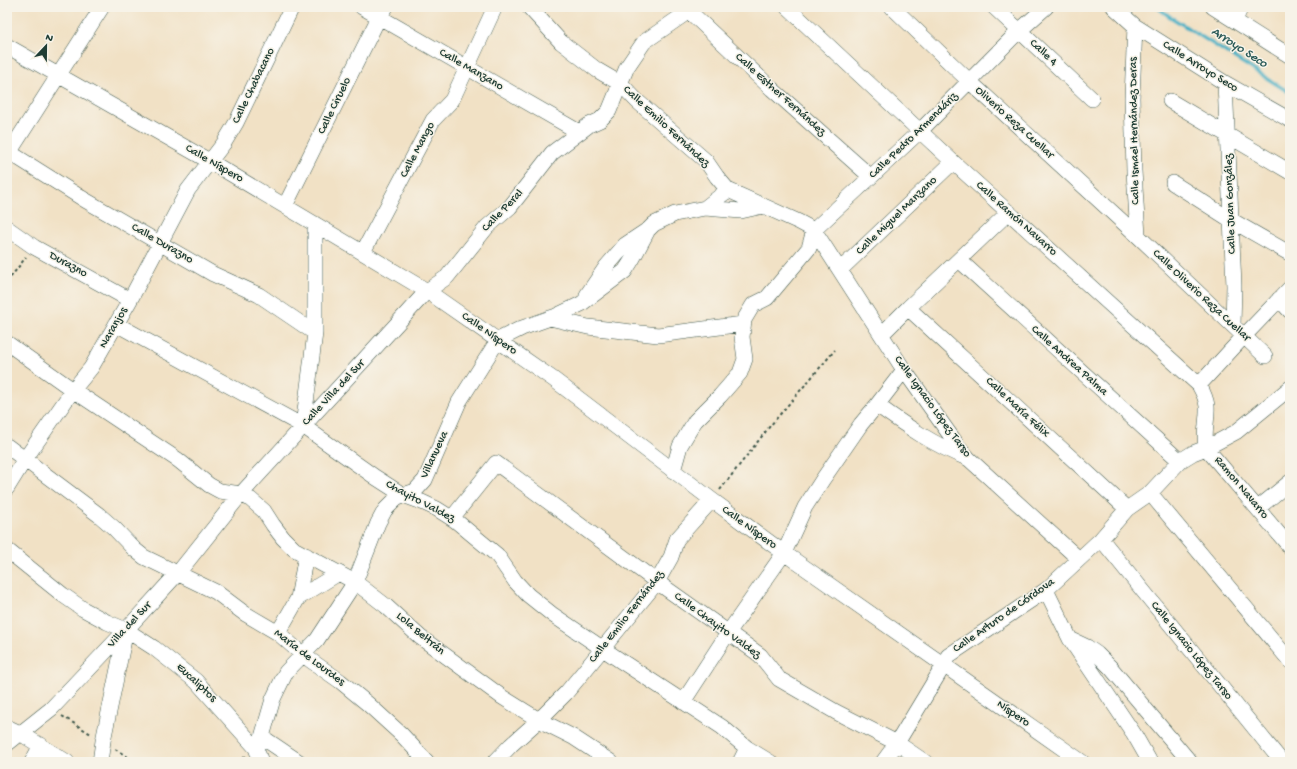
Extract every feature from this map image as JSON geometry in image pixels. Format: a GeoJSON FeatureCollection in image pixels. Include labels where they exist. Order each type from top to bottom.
{"type":"FeatureCollection","features":[{"type":"Feature","properties":{"kind":"street"},"geometry":{"type":"LineString","coordinates":[[8,154],[102,7]]}},
{"type":"Feature","properties":{"kind":"street","name":"Calle Chabacano"},"geometry":{"type":"LineString","coordinates":[[211,162],[224,144],[236,123],[292,7]]}},
{"type":"Feature","properties":{"kind":"street","name":"Calle Manzano"},"geometry":{"type":"LineString","coordinates":[[362,7],[382,12],[468,68],[580,132]]}},
{"type":"Feature","properties":{"kind":"street","name":"Calle Mango"},"geometry":{"type":"LineString","coordinates":[[363,252],[433,120],[452,100],[495,7]]}},
{"type":"Feature","properties":{"kind":"street","name":"Calle Emilio Fernández"},"geometry":{"type":"LineString","coordinates":[[529,7],[561,42],[597,70],[621,84],[643,106],[706,161],[728,190],[814,230]]}},
{"type":"Feature","properties":{"kind":"street","name":"Calle Ramón Navarro"},"geometry":{"type":"LineString","coordinates":[[787,7],[921,130],[953,162],[1199,385],[1205,395],[1207,406],[1204,436],[1206,448]]}},
{"type":"Feature","properties":{"kind":"street","name":"Oliverio Reza Cuellar"},"geometry":{"type":"LineString","coordinates":[[892,7],[969,82],[1138,236]]}},
{"type":"Feature","properties":{"kind":"street","name":"Calle 4"},"geometry":{"type":"LineString","coordinates":[[994,7],[1092,99]]}},
{"type":"Feature","properties":{"kind":"street","name":"Calle Pedro Armendáriz"},"geometry":{"type":"LineString","coordinates":[[814,230],[921,130],[1019,30],[1046,7]]}},
{"type":"Feature","properties":{"kind":"street","name":"Calle Arroyo Seco"},"geometry":{"type":"LineString","coordinates":[[1114,7],[1135,26],[1225,83],[1290,120]]}},
{"type":"Feature","properties":{"kind":"street"},"geometry":{"type":"LineString","coordinates":[[1213,7],[1238,14],[1262,39],[1290,56]]}},
{"type":"Feature","properties":{"kind":"street","name":"Calle Peral"},"geometry":{"type":"LineString","coordinates":[[427,291],[447,277],[487,227],[510,207],[552,153],[589,125],[600,120],[609,111],[628,67],[644,42],[691,9]]}},
{"type":"Feature","properties":{"kind":"street","name":"Calle Esther Fernández"},"geometry":{"type":"LineString","coordinates":[[691,9],[772,89],[871,177]]}},
{"type":"Feature","properties":{"kind":"street","name":"Calle Ciruelo"},"geometry":{"type":"LineString","coordinates":[[285,206],[382,12]]}},
{"type":"Feature","properties":{"kind":"street","name":"Calle Ismael Hernández Deras"},"geometry":{"type":"LineString","coordinates":[[1135,26],[1132,98],[1138,236]]}},
{"type":"Feature","properties":{"kind":"street","name":"Calle Níspero"},"geometry":{"type":"LineString","coordinates":[[7,46],[211,162],[427,291],[553,379],[673,471],[784,553],[944,665]]}},
{"type":"Feature","properties":{"kind":"street","name":"Calle Juan González"},"geometry":{"type":"LineString","coordinates":[[1225,83],[1234,286],[1233,326]]}},
{"type":"Feature","properties":{"kind":"street"},"geometry":{"type":"LineString","coordinates":[[1170,101],[1290,172]]}},
{"type":"Feature","properties":{"kind":"street","name":"Calle Durazno"},"geometry":{"type":"LineString","coordinates":[[8,154],[213,274],[259,295],[315,333]]}},
{"type":"Feature","properties":{"kind":"street","name":"Naranjos"},"geometry":{"type":"LineString","coordinates":[[7,488],[73,390],[91,368],[130,300],[188,190],[211,162]]}},
{"type":"Feature","properties":{"kind":"street","name":"Calle Miguel Manzano"},"geometry":{"type":"LineString","coordinates":[[840,270],[953,162]]}},
{"type":"Feature","properties":{"kind":"street"},"geometry":{"type":"LineString","coordinates":[[1173,183],[1231,220],[1287,252]]}},
{"type":"Feature","properties":{"kind":"street"},"geometry":{"type":"LineString","coordinates":[[705,208],[728,190]]}},
{"type":"Feature","properties":{"kind":"street"},"geometry":{"type":"LineString","coordinates":[[498,340],[522,328],[550,318],[581,304],[625,270],[648,230],[654,224],[675,214],[705,208],[741,211],[762,206]]}},
{"type":"Feature","properties":{"kind":"street"},"geometry":{"type":"LineString","coordinates":[[882,334],[1009,212]]}},
{"type":"Feature","properties":{"kind":"street"},"geometry":{"type":"LineString","coordinates":[[303,426],[315,333],[315,224]]}},
{"type":"Feature","properties":{"kind":"street","name":"Durazno"},"geometry":{"type":"LineString","coordinates":[[7,228],[34,247],[130,300]]}},
{"type":"Feature","properties":{"kind":"street"},"geometry":{"type":"LineString","coordinates":[[673,471],[680,446],[695,421],[740,373],[745,359],[742,337],[744,320],[753,305],[767,298],[809,248],[814,230]]}},
{"type":"Feature","properties":{"kind":"street","name":"Calle Ignacio López Tarso"},"geometry":{"type":"LineString","coordinates":[[814,230],[904,370],[958,446],[969,458],[1079,559]]}},
{"type":"Feature","properties":{"kind":"street","name":"Calle Oliverio Reza Cuellar"},"geometry":{"type":"LineString","coordinates":[[1138,236],[1265,356]]}},
{"type":"Feature","properties":{"kind":"street","name":"Calle Andrea Palma"},"geometry":{"type":"LineString","coordinates":[[959,260],[1180,462]]}},
{"type":"Feature","properties":{"kind":"street"},"geometry":{"type":"LineString","coordinates":[[1199,385],[1290,288]]}},
{"type":"Feature","properties":{"kind":"street","name":"Calle Villa del Sur"},"geometry":{"type":"LineString","coordinates":[[241,494],[427,291]]}},
{"type":"Feature","properties":{"kind":"street"},"geometry":{"type":"LineString","coordinates":[[1279,299],[1290,311]]}},
{"type":"Feature","properties":{"kind":"street","name":"Calle María Félix"},"geometry":{"type":"LineString","coordinates":[[908,308],[1127,509]]}},
{"type":"Feature","properties":{"kind":"street"},"geometry":{"type":"LineString","coordinates":[[550,318],[588,327],[658,334],[744,324]]}},
{"type":"Feature","properties":{"kind":"street","name":"Chayito Valdez"},"geometry":{"type":"LineString","coordinates":[[116,324],[303,426],[403,495],[437,509],[452,518],[497,554],[515,581],[528,595],[553,615],[603,648]]}},
{"type":"Feature","properties":{"kind":"street","name":"Villanueva"},"geometry":{"type":"LineString","coordinates":[[259,742],[273,699],[286,672],[317,640],[355,582],[378,523],[385,510],[395,500],[403,495],[415,491],[425,480],[459,402],[498,340]]}},
{"type":"Feature","properties":{"kind":"street"},"geometry":{"type":"LineString","coordinates":[[7,343],[73,390],[178,460],[209,485],[220,491],[241,494]]}},
{"type":"Feature","properties":{"kind":"street"},"geometry":{"type":"LineString","coordinates":[[683,702],[728,633],[784,553],[805,508],[861,424],[904,370]]}},
{"type":"Feature","properties":{"kind":"street","name":"Calle Arturo de Córdova"},"geometry":{"type":"LineString","coordinates":[[883,762],[897,743],[948,656],[1046,590],[1101,539],[1127,509],[1150,493],[1180,462],[1193,453],[1206,448],[1236,432],[1290,388]]}},
{"type":"Feature","properties":{"kind":"street"},"geometry":{"type":"LineString","coordinates":[[877,405],[907,427],[932,442],[969,458]]}},
{"type":"Feature","properties":{"kind":"street","name":"María de Lourdes"},"geometry":{"type":"LineString","coordinates":[[7,446],[114,528],[144,557],[216,592],[244,613],[278,633],[303,655],[340,681],[368,704],[402,735],[427,762]]}},
{"type":"Feature","properties":{"kind":"street","name":"Ramon Navarro"},"geometry":{"type":"LineString","coordinates":[[1206,448],[1290,547]]}},
{"type":"Feature","properties":{"kind":"street","name":"Calle Chayito Valdez"},"geometry":{"type":"LineString","coordinates":[[452,518],[496,463],[657,582],[760,655],[779,679],[836,712],[897,743],[925,762]]}},
{"type":"Feature","properties":{"kind":"street"},"geometry":{"type":"LineString","coordinates":[[1258,508],[1290,482]]}},
{"type":"Feature","properties":{"kind":"street"},"geometry":{"type":"LineString","coordinates":[[1150,493],[1290,661]]}},
{"type":"Feature","properties":{"kind":"street","name":"Lola Beltrán"},"geometry":{"type":"LineString","coordinates":[[241,494],[250,499],[264,511],[283,538],[294,548],[355,582],[386,606],[420,637],[472,677],[539,720],[573,737],[611,762]]}},
{"type":"Feature","properties":{"kind":"street","name":"Villa del Sur"},"geometry":{"type":"LineString","coordinates":[[7,744],[13,730],[51,709],[126,630],[178,573],[241,494]]}},
{"type":"Feature","properties":{"kind":"street","name":"Calle Emilio Fernández"},"geometry":{"type":"LineString","coordinates":[[495,762],[566,693],[657,582],[671,557],[677,539],[712,500]]}},
{"type":"Feature","properties":{"kind":"street","name":"Calle Ignacio López Tarso"},"geometry":{"type":"LineString","coordinates":[[1101,539],[1282,762]]}},
{"type":"Feature","properties":{"kind":"street","name":"Eucaliptos"},"geometry":{"type":"LineString","coordinates":[[7,550],[63,595],[83,609],[126,630],[154,648],[196,681],[259,742],[299,762]]}},
{"type":"Feature","properties":{"kind":"street"},"geometry":{"type":"LineString","coordinates":[[278,633],[298,598],[306,555]]}},
{"type":"Feature","properties":{"kind":"street"},"geometry":{"type":"LineString","coordinates":[[298,598],[339,573]]}},
{"type":"Feature","properties":{"kind":"street"},"geometry":{"type":"LineString","coordinates":[[1046,590],[1070,639],[1134,734],[1150,762]]}},
{"type":"Feature","properties":{"kind":"street"},"geometry":{"type":"LineString","coordinates":[[100,762],[126,630]]}},
{"type":"Feature","properties":{"kind":"street"},"geometry":{"type":"LineString","coordinates":[[1070,639],[1088,647],[1111,668],[1190,762]]}},
{"type":"Feature","properties":{"kind":"street"},"geometry":{"type":"LineString","coordinates":[[603,648],[722,727],[747,748],[770,762]]}},
{"type":"Feature","properties":{"kind":"street","name":"Níspero"},"geometry":{"type":"LineString","coordinates":[[944,665],[1082,762]]}},
{"type":"Feature","properties":{"kind":"street"},"geometry":{"type":"LineString","coordinates":[[13,730],[41,745],[67,762]]}},
{"type":"Feature","properties":{"kind":"street"},"geometry":{"type":"LineString","coordinates":[[259,742],[261,762]]}},
{"type":"Feature","properties":{"kind":"street"},"geometry":{"type":"LineString","coordinates":[[32,762],[41,745]]}},
{"type":"Feature","properties":{"kind":"street"},"geometry":{"type":"LineString","coordinates":[[740,762],[747,748]]}},
{"type":"Feature","properties":{"kind":"path"},"geometry":{"type":"LineString","coordinates":[[7,282],[34,247]]}},
{"type":"Feature","properties":{"kind":"path"},"geometry":{"type":"LineString","coordinates":[[712,500],[765,432],[835,350]]}},
{"type":"Feature","properties":{"kind":"waterway","name":"Arroyo Seco"},"geometry":{"type":"LineString","coordinates":[[1157,7],[1290,93]]}}]}
